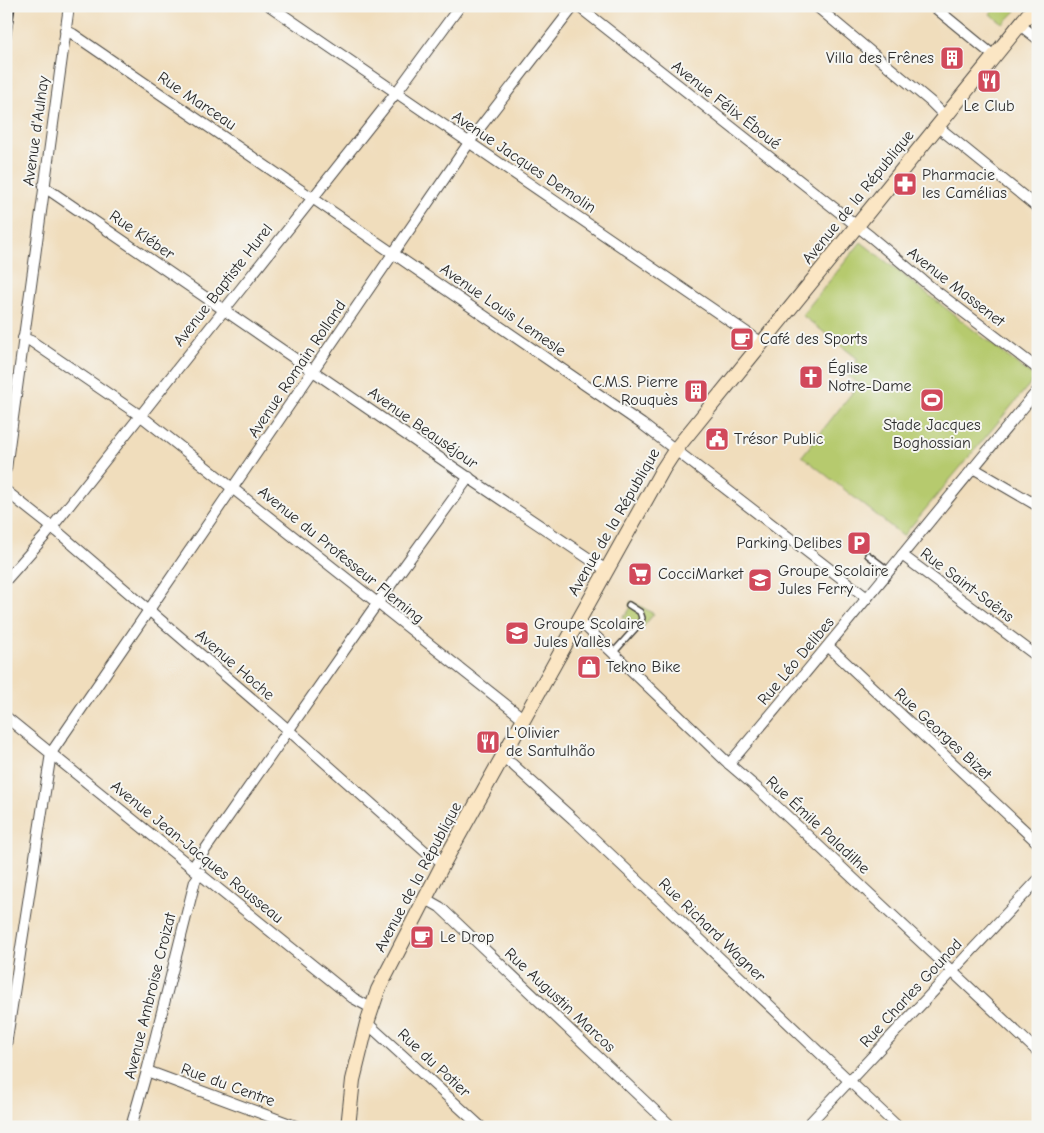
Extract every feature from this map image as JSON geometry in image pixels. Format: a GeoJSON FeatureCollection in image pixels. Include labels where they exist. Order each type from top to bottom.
{"type":"FeatureCollection","features":[{"type":"Feature","properties":{"kind":"main road","name":"Avenue de la République"},"geometry":{"type":"LineString","coordinates":[[348,1127],[353,1080],[366,1022],[378,990],[424,898],[663,469],[676,449],[1035,6]]}},
{"type":"Feature","properties":{"kind":"street","name":"Avenue d'Aulnay"},"geometry":{"type":"LineString","coordinates":[[6,469],[69,6]]}},
{"type":"Feature","properties":{"kind":"street","name":"Avenue Jacques Demolin"},"geometry":{"type":"LineString","coordinates":[[270,6],[762,343]]}},
{"type":"Feature","properties":{"kind":"street","name":"Avenue Baptiste Hurel"},"geometry":{"type":"LineString","coordinates":[[6,580],[52,527],[396,92],[460,6]]}},
{"type":"Feature","properties":{"kind":"street","name":"Avenue Romain Rolland"},"geometry":{"type":"LineString","coordinates":[[51,753],[469,142],[576,6]]}},
{"type":"Feature","properties":{"kind":"street","name":"Avenue Félix Éboué"},"geometry":{"type":"LineString","coordinates":[[576,6],[857,227]]}},
{"type":"Feature","properties":{"kind":"street"},"geometry":{"type":"LineString","coordinates":[[816,6],[931,102],[941,121],[1038,208]]}},
{"type":"Feature","properties":{"kind":"street"},"geometry":{"type":"LineString","coordinates":[[933,6],[994,56]]}},
{"type":"Feature","properties":{"kind":"street"},"geometry":{"type":"LineString","coordinates":[[1020,25],[1038,39]]}},
{"type":"Feature","properties":{"kind":"street","name":"Rue Marceau"},"geometry":{"type":"LineString","coordinates":[[65,30],[312,198]]}},
{"type":"Feature","properties":{"kind":"street","name":"Rue Kléber"},"geometry":{"type":"LineString","coordinates":[[44,186],[223,309]]}},
{"type":"Feature","properties":{"kind":"street","name":"Avenue Louis Lemesle"},"geometry":{"type":"LineString","coordinates":[[312,198],[642,424],[867,598]]}},
{"type":"Feature","properties":{"kind":"street","name":"Avenue Massenet"},"geometry":{"type":"LineString","coordinates":[[857,227],[932,288],[1038,369]]}},
{"type":"Feature","properties":{"kind":"street","name":"Avenue Beauséjour"},"geometry":{"type":"LineString","coordinates":[[223,309],[606,570]]}},
{"type":"Feature","properties":{"kind":"street","name":"Avenue du Professeur Fleming"},"geometry":{"type":"LineString","coordinates":[[23,338],[31,340],[140,415],[524,719]]}},
{"type":"Feature","properties":{"kind":"street","name":"Rue Léo Delibes"},"geometry":{"type":"LineString","coordinates":[[729,764],[829,647],[888,571],[1038,390]]}},
{"type":"Feature","properties":{"kind":"street"},"geometry":{"type":"LineString","coordinates":[[973,468],[1038,506]]}},
{"type":"Feature","properties":{"kind":"street","name":"Avenue Ambroise Croizat"},"geometry":{"type":"LineString","coordinates":[[131,1127],[147,1071],[197,870],[288,730],[468,477]]}},
{"type":"Feature","properties":{"kind":"street","name":"Avenue Hoche"},"geometry":{"type":"LineString","coordinates":[[6,491],[52,527],[288,730],[428,854],[444,862]]}},
{"type":"Feature","properties":{"kind":"street","name":"Rue Saint-Saëns"},"geometry":{"type":"LineString","coordinates":[[902,555],[1038,657]]}},
{"type":"Feature","properties":{"kind":"street","name":"Rue Émile Paladilhe"},"geometry":{"type":"LineString","coordinates":[[577,623],[587,628],[729,764],[757,788],[1038,1052]]}},
{"type":"Feature","properties":{"kind":"street","name":"Rue Georges Bizet"},"geometry":{"type":"LineString","coordinates":[[829,647],[1038,843]]}},
{"type":"Feature","properties":{"kind":"street","name":"Avenue Jean-Jacques Rousseau"},"geometry":{"type":"LineString","coordinates":[[6,717],[353,998],[371,1008]]}},
{"type":"Feature","properties":{"kind":"street"},"geometry":{"type":"LineString","coordinates":[[6,1045],[51,753]]}},
{"type":"Feature","properties":{"kind":"street","name":"Rue Richard Wagner"},"geometry":{"type":"LineString","coordinates":[[502,758],[512,764],[573,819],[898,1127]]}},
{"type":"Feature","properties":{"kind":"street","name":"Rue Charles Gounod"},"geometry":{"type":"LineString","coordinates":[[806,1127],[1038,880]]}},
{"type":"Feature","properties":{"kind":"street","name":"Rue Augustin Marcos"},"geometry":{"type":"LineString","coordinates":[[424,898],[440,907],[672,1127]]}},
{"type":"Feature","properties":{"kind":"street","name":"Rue du Potier"},"geometry":{"type":"LineString","coordinates":[[366,1022],[481,1127]]}},
{"type":"Feature","properties":{"kind":"street","name":"Rue du Centre"},"geometry":{"type":"LineString","coordinates":[[147,1071],[298,1127]]}},
{"type":"Feature","properties":{"kind":"lane"},"geometry":{"type":"LineString","coordinates":[[868,555],[888,571]]}},
{"type":"Feature","properties":{"kind":"lane"},"geometry":{"type":"LineString","coordinates":[[613,653],[642,618],[640,612],[629,605]]}},
{"type":"Feature","properties":{"kind":"green space"},"geometry":{"type":"Polygon","coordinates":[[[996,6],[1011,6],[1016,11],[1003,24],[990,14],[996,6]]]}},
{"type":"Feature","properties":{"kind":"green space","name":"Stade Jacques Boghossian"},"geometry":{"type":"Polygon","coordinates":[[[861,242],[1035,378],[903,536],[802,456],[859,384],[847,375],[858,359],[802,315],[861,242]]]}},
{"type":"Feature","properties":{"kind":"green space"},"geometry":{"type":"Polygon","coordinates":[[[631,601],[654,614],[641,629],[629,618],[627,620],[623,617],[631,607],[629,606],[631,601]]]}},
{"type":"Feature","properties":{"kind":"railway"},"geometry":{"type":"LineString","coordinates":[[6,53],[13,6]]}},
{"type":"Feature","properties":{"kind":"place","name":"Villa des Frênes"},"geometry":{"type":"Point","coordinates":[952,58]}},
{"type":"Feature","properties":{"kind":"place","name":"Le Club"},"geometry":{"type":"Point","coordinates":[989,81]}},
{"type":"Feature","properties":{"kind":"place","name":"Pharmacie les Camélias"},"geometry":{"type":"Point","coordinates":[905,184]}},
{"type":"Feature","properties":{"kind":"place","name":"Café des Sports"},"geometry":{"type":"Point","coordinates":[742,339]}},
{"type":"Feature","properties":{"kind":"place","name":"Église Notre-Dame"},"geometry":{"type":"Point","coordinates":[811,377]}},
{"type":"Feature","properties":{"kind":"place","name":"C.M.S. Pierre Rouquès"},"geometry":{"type":"Point","coordinates":[696,391]}},
{"type":"Feature","properties":{"kind":"place","name":"Stade Jacques Boghossian"},"geometry":{"type":"Point","coordinates":[932,400]}},
{"type":"Feature","properties":{"kind":"place","name":"Trésor Public"},"geometry":{"type":"Point","coordinates":[717,439]}},
{"type":"Feature","properties":{"kind":"place","name":"Parking Delibes"},"geometry":{"type":"Point","coordinates":[859,543]}},
{"type":"Feature","properties":{"kind":"place","name":"CocciMarket"},"geometry":{"type":"Point","coordinates":[640,574]}},
{"type":"Feature","properties":{"kind":"place","name":"Groupe Scolaire Jules Ferry"},"geometry":{"type":"Point","coordinates":[760,580]}},
{"type":"Feature","properties":{"kind":"place","name":"Groupe Scolaire Jules Vallès"},"geometry":{"type":"Point","coordinates":[517,633]}},
{"type":"Feature","properties":{"kind":"place","name":"Tekno Bike"},"geometry":{"type":"Point","coordinates":[589,667]}},
{"type":"Feature","properties":{"kind":"place","name":"L'Olivier de Santulhão"},"geometry":{"type":"Point","coordinates":[488,742]}},
{"type":"Feature","properties":{"kind":"place","name":"Le Drop"},"geometry":{"type":"Point","coordinates":[422,937]}}]}
